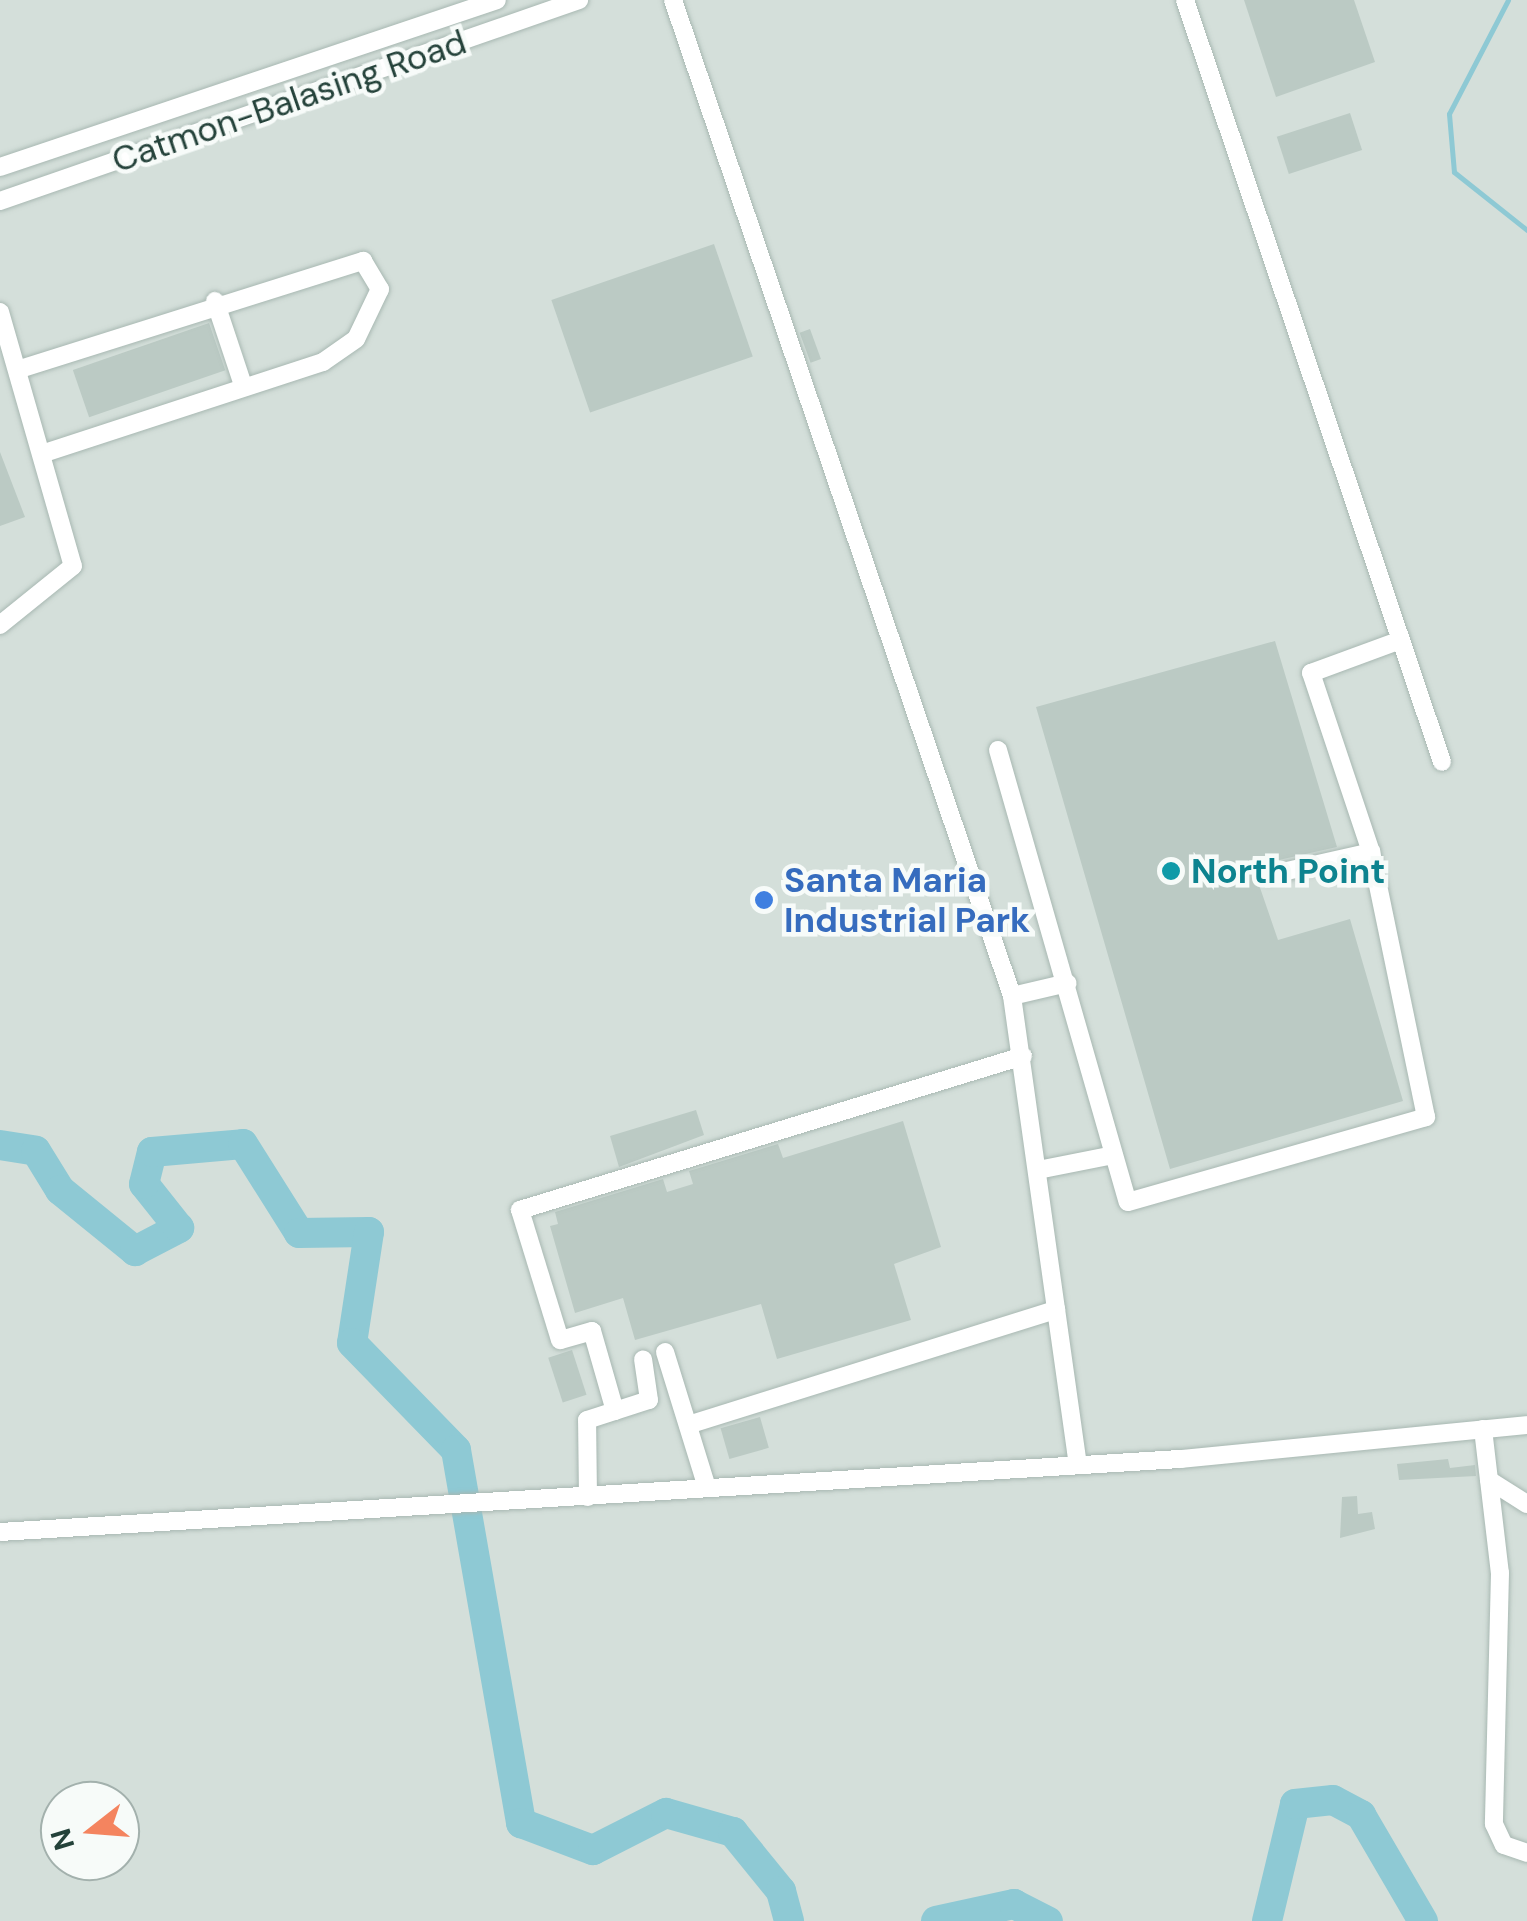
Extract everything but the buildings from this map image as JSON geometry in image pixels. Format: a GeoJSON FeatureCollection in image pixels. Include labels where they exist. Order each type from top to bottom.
{"type":"FeatureCollection","features":[{"type":"Feature","properties":{"kind":"street","name":"Catmon-Balasing Road"},"geometry":{"type":"LineString","coordinates":[[0,167],[498,0]]}},
{"type":"Feature","properties":{"kind":"street","name":"Catmon-Balasing Road"},"geometry":{"type":"LineString","coordinates":[[0,201],[579,0]]}},
{"type":"Feature","properties":{"kind":"street"},"geometry":{"type":"LineString","coordinates":[[672,0],[1012,996],[1042,1169],[1056,1310],[1078,1460]]}},
{"type":"Feature","properties":{"kind":"street"},"geometry":{"type":"LineString","coordinates":[[1185,0],[1398,641],[1442,762]]}},
{"type":"Feature","properties":{"kind":"street"},"geometry":{"type":"LineString","coordinates":[[20,369],[215,301],[364,261],[373,268],[376,306],[356,339],[323,362],[44,453]]}},
{"type":"Feature","properties":{"kind":"street"},"geometry":{"type":"LineString","coordinates":[[215,301],[243,386]]}},
{"type":"Feature","properties":{"kind":"street"},"geometry":{"type":"LineString","coordinates":[[0,625],[73,566],[20,369],[1,321]]}},
{"type":"Feature","properties":{"kind":"street"},"geometry":{"type":"LineString","coordinates":[[998,750],[1068,982],[1128,1202],[1426,1117],[1371,852],[1311,673],[1398,641]]}},
{"type":"Feature","properties":{"kind":"street"},"geometry":{"type":"LineString","coordinates":[[1268,875],[1371,852]]}},
{"type":"Feature","properties":{"kind":"street"},"geometry":{"type":"LineString","coordinates":[[1012,996],[1068,982]]}},
{"type":"Feature","properties":{"kind":"street"},"geometry":{"type":"LineString","coordinates":[[615,1411],[592,1331],[560,1340],[520,1210],[1023,1056]]}},
{"type":"Feature","properties":{"kind":"street"},"geometry":{"type":"LineString","coordinates":[[1042,1169],[1114,1155]]}},
{"type":"Feature","properties":{"kind":"street"},"geometry":{"type":"LineString","coordinates":[[688,1425],[1056,1310]]}},
{"type":"Feature","properties":{"kind":"street"},"geometry":{"type":"LineString","coordinates":[[666,1352],[708,1488]]}},
{"type":"Feature","properties":{"kind":"street"},"geometry":{"type":"LineString","coordinates":[[588,1497],[586,1420],[652,1396],[644,1359]]}},
{"type":"Feature","properties":{"kind":"street"},"geometry":{"type":"LineString","coordinates":[[0,1532],[588,1497],[1078,1460],[1180,1459],[1527,1425]]}},
{"type":"Feature","properties":{"kind":"street"},"geometry":{"type":"LineString","coordinates":[[1484,1429],[1500,1573],[1494,1824],[1504,1844],[1527,1853]]}},
{"type":"Feature","properties":{"kind":"street"},"geometry":{"type":"LineString","coordinates":[[1489,1480],[1527,1504]]}},
{"type":"Feature","properties":{"kind":"shaded area","name":"Santa Maria Industrial Park"},"geometry":{"type":"Polygon","coordinates":[[[0,0],[1527,0],[1527,1921],[0,1921],[0,0]]]}},
{"type":"Feature","properties":{"kind":"waterway"},"geometry":{"type":"LineString","coordinates":[[1508,0],[1449,114],[1454,172],[1527,230]]}},
{"type":"Feature","properties":{"kind":"waterway"},"geometry":{"type":"LineString","coordinates":[[0,1145],[36,1151],[60,1190],[135,1251],[179,1228],[144,1184],[152,1152],[243,1144],[299,1233],[369,1232],[352,1343],[456,1450],[521,1823],[593,1850],[666,1813],[733,1832],[781,1891],[789,1921]]}},
{"type":"Feature","properties":{"kind":"waterway"},"geometry":{"type":"LineString","coordinates":[[1267,1921],[1295,1804],[1333,1800],[1361,1815],[1423,1921]]}},
{"type":"Feature","properties":{"kind":"waterway"},"geometry":{"type":"LineString","coordinates":[[936,1921],[1014,1904],[1048,1921]]}},
{"type":"Feature","properties":{"kind":"place","name":"North Point"},"geometry":{"type":"Point","coordinates":[1171,871]}},
{"type":"Feature","properties":{"kind":"place","name":"Santa Maria Industrial Park"},"geometry":{"type":"Point","coordinates":[764,900]}}]}
